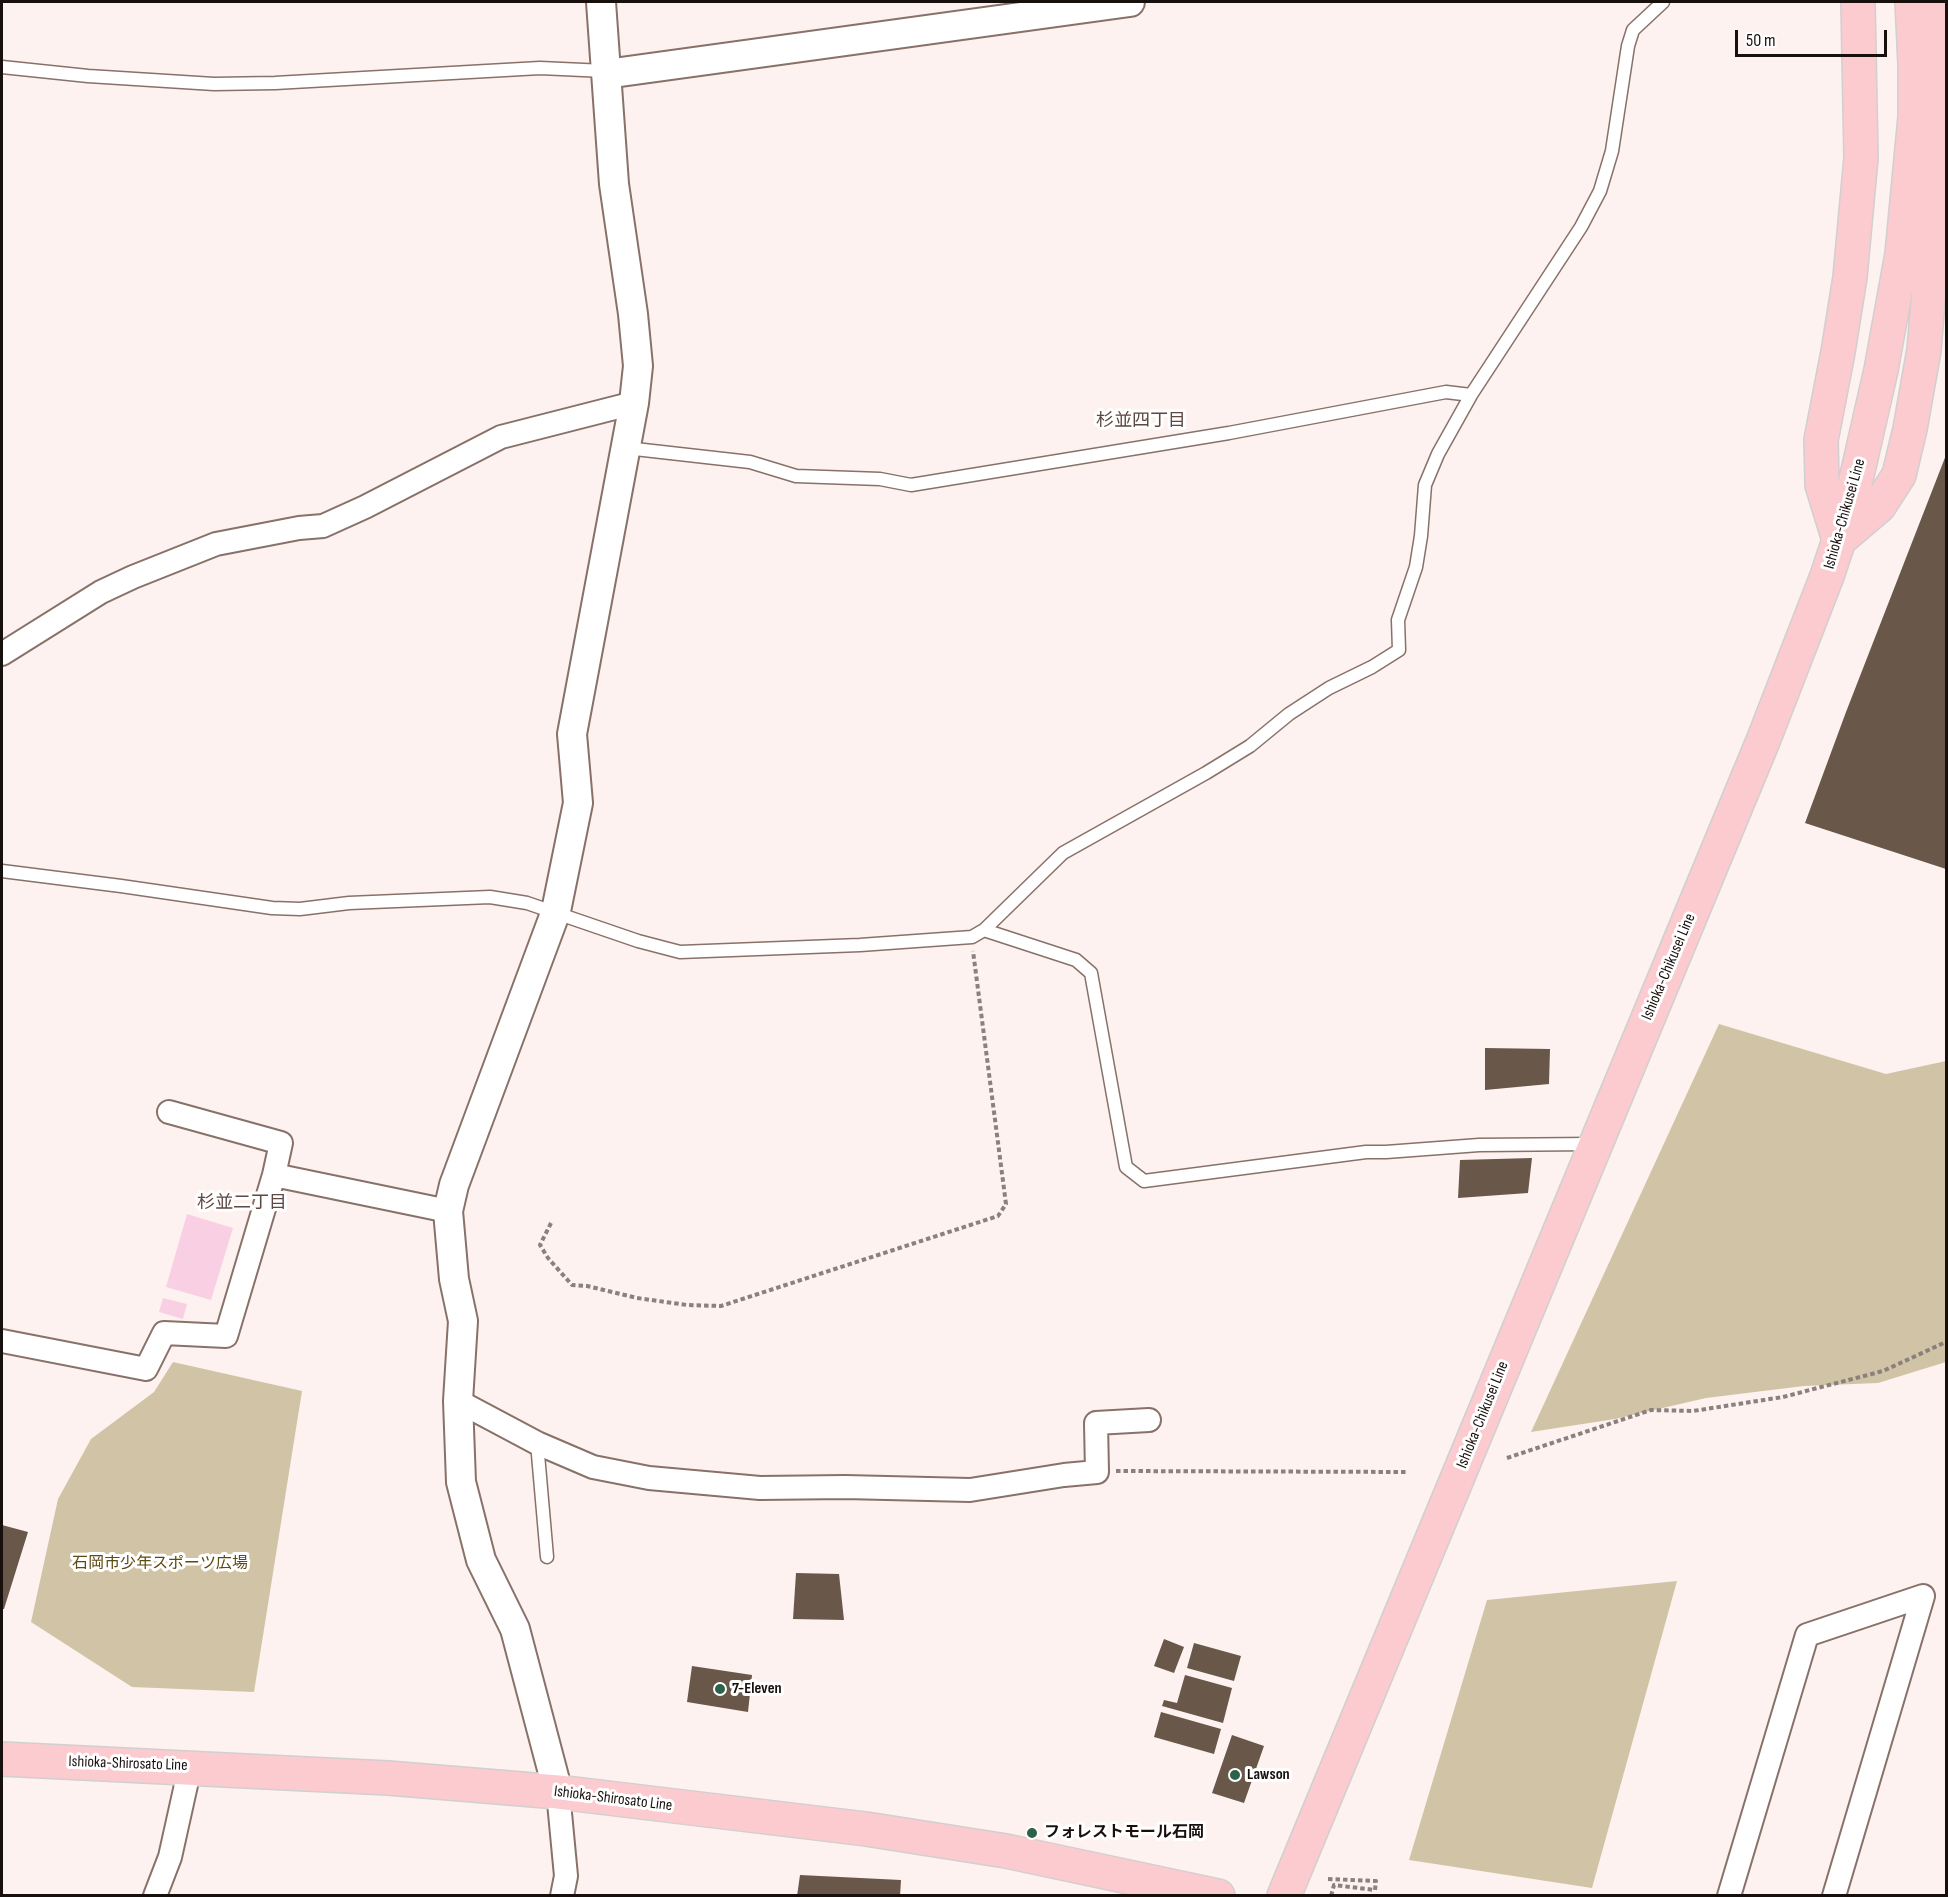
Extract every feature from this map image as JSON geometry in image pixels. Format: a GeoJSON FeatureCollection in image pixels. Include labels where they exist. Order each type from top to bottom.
{"type":"FeatureCollection","features":[{"type":"Feature","properties":{"kind":"main road"},"geometry":{"type":"LineString","coordinates":[[1858,2],[1861,158],[1850,277],[1821,440],[1822,485],[1839,540],[1879,506],[1899,475],[1910,429],[1924,350],[1939,169],[1943,99],[1943,28],[1940,2]]}},
{"type":"Feature","properties":{"kind":"main road","name":"Ishioka-Chikusei Line"},"geometry":{"type":"LineString","coordinates":[[1284,1896],[1763,741],[1839,540],[1855,484],[1881,370],[1902,254],[1915,117],[1912,2]]}},
{"type":"Feature","properties":{"kind":"main road","name":"Ishioka-Shirosato Line"},"geometry":{"type":"LineString","coordinates":[[2,1759],[388,1778],[558,1792],[878,1831],[1006,1851],[1218,1896]]}},
{"type":"Feature","properties":{"kind":"street"},"geometry":{"type":"LineString","coordinates":[[562,1896],[566,1876],[558,1792],[516,1629],[481,1560],[461,1482],[458,1401],[463,1321],[454,1279],[448,1211],[454,1185],[556,911],[578,803],[572,734],[634,403],[638,366],[633,314],[614,184],[602,2]]}},
{"type":"Feature","properties":{"kind":"street"},"geometry":{"type":"LineString","coordinates":[[605,72],[1130,2]]}},
{"type":"Feature","properties":{"kind":"street"},"geometry":{"type":"LineString","coordinates":[[2,654],[101,592],[216,544],[299,528],[323,526],[501,437],[634,403]]}},
{"type":"Feature","properties":{"kind":"street"},"geometry":{"type":"LineString","coordinates":[[2,1341],[146,1369],[164,1333],[226,1336],[274,1175],[281,1143],[169,1112]]}},
{"type":"Feature","properties":{"kind":"street"},"geometry":{"type":"LineString","coordinates":[[274,1175],[448,1211]]}},
{"type":"Feature","properties":{"kind":"street"},"geometry":{"type":"LineString","coordinates":[[458,1401],[537,1443],[593,1467],[638,1476],[760,1488],[845,1487],[970,1490],[1097,1472],[1096,1423],[1149,1420]]}},
{"type":"Feature","properties":{"kind":"street"},"geometry":{"type":"LineString","coordinates":[[1729,1896],[1807,1635],[1923,1596],[1834,1896]]}},
{"type":"Feature","properties":{"kind":"street"},"geometry":{"type":"LineString","coordinates":[[155,1896],[170,1857],[190,1767]]}},
{"type":"Feature","properties":{"kind":"lane"},"geometry":{"type":"LineString","coordinates":[[2,871],[272,908],[300,909],[349,903],[490,897],[527,903],[556,911],[638,941],[680,952],[860,945],[972,937],[984,930],[1063,853],[1206,773],[1250,746],[1289,714],[1329,687],[1372,667],[1398,650],[1398,620],[1416,567],[1425,485],[1438,454],[1471,395],[1581,227],[1600,191],[1612,151],[1628,46],[1633,30],[1663,2]]}},
{"type":"Feature","properties":{"kind":"lane"},"geometry":{"type":"LineString","coordinates":[[2,67],[88,76],[214,84],[276,83],[540,68],[605,72]]}},
{"type":"Feature","properties":{"kind":"lane"},"geometry":{"type":"LineString","coordinates":[[626,448],[750,462],[796,476],[880,479],[911,485],[1229,433],[1446,392],[1471,395]]}},
{"type":"Feature","properties":{"kind":"lane"},"geometry":{"type":"LineString","coordinates":[[984,930],[1076,960],[1090,973],[1126,1167],[1144,1181],[1366,1152],[1479,1145],[1595,1144]]}},
{"type":"Feature","properties":{"kind":"lane"},"geometry":{"type":"LineString","coordinates":[[537,1443],[547,1557]]}},
{"type":"Feature","properties":{"kind":"path"},"geometry":{"type":"LineString","coordinates":[[551,1223],[540,1245],[548,1258],[572,1285],[587,1286],[637,1298],[687,1305],[721,1306],[999,1216],[1006,1204],[972,937]]}},
{"type":"Feature","properties":{"kind":"path"},"geometry":{"type":"LineString","coordinates":[[1507,1458],[1651,1410],[1693,1411],[1783,1397],[1883,1371],[1947,1342]]}},
{"type":"Feature","properties":{"kind":"path"},"geometry":{"type":"LineString","coordinates":[[1097,1472],[1408,1472]]}},
{"type":"Feature","properties":{"kind":"path"},"geometry":{"type":"LineString","coordinates":[[1328,1879],[1376,1881],[1375,1890],[1334,1885],[1331,1896]]}},
{"type":"Feature","properties":{"kind":"green space"},"geometry":{"type":"Polygon","coordinates":[[[1719,1024],[1886,1074],[1946,1061],[1946,1362],[1878,1383],[1804,1386],[1706,1398],[1615,1419],[1531,1432],[1719,1024]]]}},
{"type":"Feature","properties":{"kind":"green space","name":"石岡市少年スポーツ広場"},"geometry":{"type":"Polygon","coordinates":[[[173,1362],[302,1391],[254,1692],[132,1687],[31,1622],[58,1499],[91,1439],[154,1392],[173,1362]]]}},
{"type":"Feature","properties":{"kind":"green space"},"geometry":{"type":"Polygon","coordinates":[[[1677,1581],[1592,1888],[1409,1860],[1487,1600],[1677,1581]]]}},
{"type":"Feature","properties":{"kind":"shaded area"},"geometry":{"type":"Polygon","coordinates":[[[187,1214],[233,1228],[211,1300],[166,1287],[187,1214]]]}},
{"type":"Feature","properties":{"kind":"shaded area"},"geometry":{"type":"Polygon","coordinates":[[[163,1298],[187,1304],[183,1319],[159,1312],[163,1298]]]}},
{"type":"Feature","properties":{"kind":"building"},"geometry":{"type":"Polygon","coordinates":[[[1946,455],[1946,869],[1805,823],[1946,455]]]}},
{"type":"Feature","properties":{"kind":"building"},"geometry":{"type":"Polygon","coordinates":[[[1485,1048],[1550,1049],[1549,1084],[1485,1090],[1485,1048]]]}},
{"type":"Feature","properties":{"kind":"building"},"geometry":{"type":"Polygon","coordinates":[[[1532,1158],[1528,1193],[1458,1198],[1460,1160],[1532,1158]]]}},
{"type":"Feature","properties":{"kind":"building"},"geometry":{"type":"Polygon","coordinates":[[[2,1525],[28,1532],[4,1609],[2,1609],[2,1525]]]}},
{"type":"Feature","properties":{"kind":"building"},"geometry":{"type":"Polygon","coordinates":[[[796,1573],[839,1574],[844,1620],[793,1619],[796,1573]]]}},
{"type":"Feature","properties":{"kind":"building"},"geometry":{"type":"Polygon","coordinates":[[[1164,1639],[1184,1647],[1174,1673],[1154,1666],[1164,1639]]]}},
{"type":"Feature","properties":{"kind":"building"},"geometry":{"type":"Polygon","coordinates":[[[1194,1643],[1241,1656],[1234,1681],[1187,1668],[1194,1643]]]}},
{"type":"Feature","properties":{"kind":"building","name":"7-Eleven"},"geometry":{"type":"Polygon","coordinates":[[[692,1666],[752,1675],[748,1712],[687,1702],[692,1666]]]}},
{"type":"Feature","properties":{"kind":"building"},"geometry":{"type":"Polygon","coordinates":[[[1185,1675],[1232,1688],[1223,1723],[1162,1706],[1164,1700],[1177,1703],[1185,1675]]]}},
{"type":"Feature","properties":{"kind":"building"},"geometry":{"type":"Polygon","coordinates":[[[1161,1712],[1221,1729],[1214,1754],[1154,1737],[1161,1712]]]}},
{"type":"Feature","properties":{"kind":"building"},"geometry":{"type":"Polygon","coordinates":[[[1232,1735],[1264,1746],[1244,1803],[1212,1793],[1232,1735]]]}},
{"type":"Feature","properties":{"kind":"building"},"geometry":{"type":"Polygon","coordinates":[[[800,1875],[901,1880],[900,1896],[797,1896],[800,1875]]]}},
{"type":"Feature","properties":{"kind":"place","name":"7-Eleven"},"geometry":{"type":"Point","coordinates":[720,1689]}},
{"type":"Feature","properties":{"kind":"place","name":"Lawson"},"geometry":{"type":"Point","coordinates":[1235,1775]}},
{"type":"Feature","properties":{"kind":"place","name":"フォレストモール石岡"},"geometry":{"type":"Point","coordinates":[1032,1833]}},
{"type":"Feature","properties":{"kind":"district","name":"杉並四丁目"},"geometry":{"type":"Point","coordinates":[1141,421]}},
{"type":"Feature","properties":{"kind":"district","name":"杉並二丁目"},"geometry":{"type":"Point","coordinates":[242,1203]}}]}
